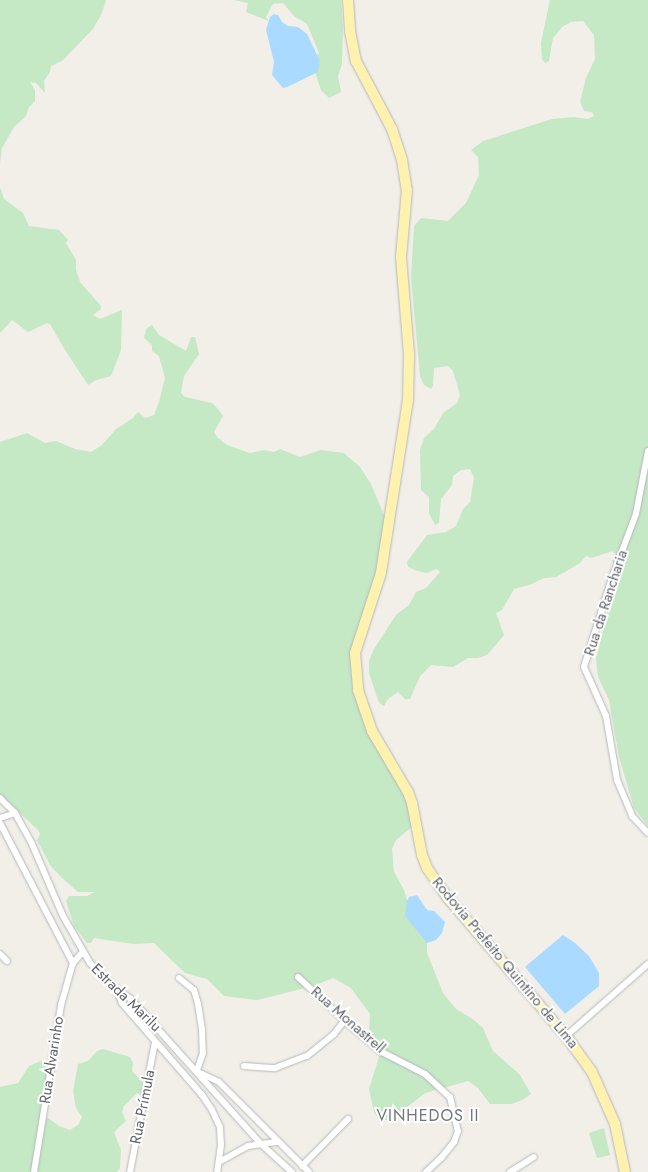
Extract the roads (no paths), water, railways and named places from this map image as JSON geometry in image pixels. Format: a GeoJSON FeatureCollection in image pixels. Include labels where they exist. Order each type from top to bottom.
{"type":"FeatureCollection","features":[{"type":"Feature","properties":{"kind":"main road","name":"Rodovia Prefeito Quintino de Lima"},"geometry":{"type":"LineString","coordinates":[[348,0],[350,31],[356,60],[392,129],[402,160],[407,190],[401,257],[409,354],[408,400],[381,573],[355,653],[358,690],[372,731],[408,792],[412,803],[422,855],[433,878],[504,966],[566,1036],[592,1072],[617,1130],[625,1172]]}},
{"type":"Feature","properties":{"kind":"street","name":"Rua da Rancharia"},"geometry":{"type":"LineString","coordinates":[[648,451],[636,514],[612,578],[584,667],[606,716],[617,780],[632,816],[648,833]]}},
{"type":"Feature","properties":{"kind":"street","name":"Estrada Marilu"},"geometry":{"type":"LineString","coordinates":[[0,798],[15,813],[32,844],[62,916],[90,963],[117,990],[132,1000],[198,1071],[261,1144],[292,1172]]}},
{"type":"Feature","properties":{"kind":"street"},"geometry":{"type":"LineString","coordinates":[[0,818],[15,813]]}},
{"type":"Feature","properties":{"kind":"street"},"geometry":{"type":"LineString","coordinates":[[0,823],[73,963]]}},
{"type":"Feature","properties":{"kind":"street","name":"Rua Alvarinho"},"geometry":{"type":"LineString","coordinates":[[34,1172],[61,1005],[73,963],[82,952]]}},
{"type":"Feature","properties":{"kind":"street"},"geometry":{"type":"LineString","coordinates":[[0,954],[7,961]]}},
{"type":"Feature","properties":{"kind":"street"},"geometry":{"type":"LineString","coordinates":[[566,1036],[648,964]]}},
{"type":"Feature","properties":{"kind":"street","name":"Rua Monastrell"},"geometry":{"type":"LineString","coordinates":[[298,977],[344,1021],[380,1051],[425,1074],[450,1097],[458,1131],[454,1142],[426,1172]]}},
{"type":"Feature","properties":{"kind":"street"},"geometry":{"type":"LineString","coordinates":[[179,978],[194,990],[198,1004],[203,1053],[198,1071],[219,1082],[309,1172]]}},
{"type":"Feature","properties":{"kind":"street"},"geometry":{"type":"LineString","coordinates":[[117,990],[122,1004],[202,1095],[212,1110],[220,1128],[217,1172]]}},
{"type":"Feature","properties":{"kind":"street"},"geometry":{"type":"LineString","coordinates":[[244,1066],[275,1068],[300,1060],[334,1034],[344,1021]]}},
{"type":"Feature","properties":{"kind":"street","name":"Rua Prímula"},"geometry":{"type":"LineString","coordinates":[[130,1172],[155,1042]]}},
{"type":"Feature","properties":{"kind":"street"},"geometry":{"type":"LineString","coordinates":[[302,1166],[348,1119]]}},
{"type":"Feature","properties":{"kind":"street"},"geometry":{"type":"LineString","coordinates":[[219,1162],[248,1146],[278,1142]]}},
{"type":"Feature","properties":{"kind":"street"},"geometry":{"type":"LineString","coordinates":[[510,1172],[534,1157]]}},
{"type":"Feature","properties":{"kind":"water"},"geometry":{"type":"Polygon","coordinates":[[[274,14],[278,15],[282,22],[288,26],[298,27],[307,34],[320,61],[318,72],[283,88],[272,75],[274,62],[266,30],[270,17],[274,14]]]}},
{"type":"Feature","properties":{"kind":"water"},"geometry":{"type":"Polygon","coordinates":[[[417,895],[427,910],[434,911],[445,922],[442,933],[436,940],[427,943],[405,916],[409,897],[417,895]]]}},
{"type":"Feature","properties":{"kind":"water"},"geometry":{"type":"Polygon","coordinates":[[[563,935],[589,956],[599,973],[599,986],[565,1014],[525,967],[563,935]]]}},
{"type":"Feature","properties":{"kind":"district","name":"VINHEDOS II"},"geometry":{"type":"Point","coordinates":[428,1116]}}]}
